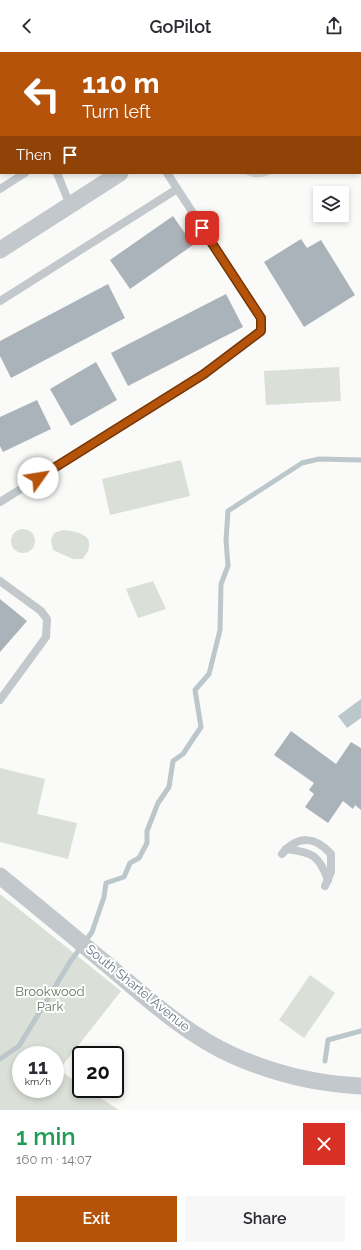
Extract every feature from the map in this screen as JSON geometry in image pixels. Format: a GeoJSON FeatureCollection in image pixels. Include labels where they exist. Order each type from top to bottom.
{"type":"FeatureCollection","features":[{"type":"Feature","properties":{"kind":"street"},"geometry":{"type":"LineString","coordinates":[[0,250],[118,174]]}},
{"type":"Feature","properties":{"kind":"street","name":"South Shartel Avenue"},"geometry":{"type":"LineString","coordinates":[[0,876],[157,1007],[196,1034],[232,1054],[264,1067],[302,1078],[361,1086]]}},
{"type":"Feature","properties":{"kind":"lane"},"geometry":{"type":"LineString","coordinates":[[0,189],[22,174]]}},
{"type":"Feature","properties":{"kind":"lane"},"geometry":{"type":"LineString","coordinates":[[57,174],[70,206]]}},
{"type":"Feature","properties":{"kind":"lane"},"geometry":{"type":"LineString","coordinates":[[0,502],[204,374],[261,331],[261,318],[168,174]]}},
{"type":"Feature","properties":{"kind":"lane"},"geometry":{"type":"LineString","coordinates":[[0,301],[177,190]]}},
{"type":"Feature","properties":{"kind":"lane"},"geometry":{"type":"LineString","coordinates":[[0,581],[40,611],[47,619],[46,637],[0,700]]}},
{"type":"Feature","properties":{"kind":"lane"},"geometry":{"type":"LineString","coordinates":[[313,840],[323,845],[331,854],[331,872],[326,883],[323,866],[314,856],[304,851],[284,852],[300,841],[313,840]]}},
{"type":"Feature","properties":{"kind":"green space"},"geometry":{"type":"Polygon","coordinates":[[[246,174],[270,174],[258,178],[246,174]]]}},
{"type":"Feature","properties":{"kind":"green space"},"geometry":{"type":"Polygon","coordinates":[[[339,367],[341,401],[266,405],[264,371],[339,367]]]}},
{"type":"Feature","properties":{"kind":"green space"},"geometry":{"type":"Polygon","coordinates":[[[181,460],[190,496],[110,515],[102,479],[181,460]]]}},
{"type":"Feature","properties":{"kind":"green space"},"geometry":{"type":"Polygon","coordinates":[[[23,529],[31,533],[35,541],[31,549],[23,553],[15,549],[11,541],[15,533],[23,529]]]}},
{"type":"Feature","properties":{"kind":"green space"},"geometry":{"type":"Polygon","coordinates":[[[63,530],[80,534],[87,539],[89,542],[89,548],[83,559],[73,559],[53,550],[51,540],[54,533],[63,530]]]}},
{"type":"Feature","properties":{"kind":"green space"},"geometry":{"type":"Polygon","coordinates":[[[153,581],[166,609],[138,618],[126,589],[153,581]]]}},
{"type":"Feature","properties":{"kind":"green space"},"geometry":{"type":"Polygon","coordinates":[[[0,768],[45,779],[37,814],[77,823],[68,859],[0,842],[0,768]]]}},
{"type":"Feature","properties":{"kind":"green space","name":"Brookwood Park"},"geometry":{"type":"Polygon","coordinates":[[[0,894],[121,991],[78,1046],[72,1046],[72,1053],[64,1064],[64,1046],[12,1046],[12,1098],[64,1098],[64,1073],[72,1079],[72,1098],[101,1098],[119,1110],[0,1110],[0,894]]]}},
{"type":"Feature","properties":{"kind":"green space"},"geometry":{"type":"Polygon","coordinates":[[[310,975],[335,993],[304,1038],[279,1020],[310,975]]]}},
{"type":"Feature","properties":{"kind":"shaded area"},"geometry":{"type":"Polygon","coordinates":[[[361,699],[361,718],[347,728],[338,716],[361,699]]]}},
{"type":"Feature","properties":{"kind":"building"},"geometry":{"type":"Polygon","coordinates":[[[173,216],[193,245],[130,289],[110,260],[173,216]]]}},
{"type":"Feature","properties":{"kind":"building"},"geometry":{"type":"Polygon","coordinates":[[[301,239],[307,248],[321,240],[355,295],[304,327],[264,262],[301,239]]]}},
{"type":"Feature","properties":{"kind":"building"},"geometry":{"type":"Polygon","coordinates":[[[108,284],[125,318],[11,378],[0,356],[0,341],[108,284]]]}},
{"type":"Feature","properties":{"kind":"building"},"geometry":{"type":"Polygon","coordinates":[[[226,294],[243,327],[128,386],[111,353],[226,294]]]}},
{"type":"Feature","properties":{"kind":"building"},"geometry":{"type":"Polygon","coordinates":[[[96,362],[117,400],[71,426],[50,389],[96,362]]]}},
{"type":"Feature","properties":{"kind":"building"},"geometry":{"type":"Polygon","coordinates":[[[37,400],[51,429],[3,452],[0,446],[0,417],[37,400]]]}},
{"type":"Feature","properties":{"kind":"building"},"geometry":{"type":"Polygon","coordinates":[[[0,599],[27,621],[0,652],[0,599]]]}},
{"type":"Feature","properties":{"kind":"building"},"geometry":{"type":"Polygon","coordinates":[[[291,731],[336,764],[351,742],[361,748],[361,810],[355,805],[353,809],[343,801],[328,823],[305,807],[314,794],[309,790],[314,783],[274,755],[291,731]]]}},
{"type":"Feature","properties":{"kind":"waterway"},"geometry":{"type":"LineString","coordinates":[[0,1059],[19,1046],[70,962],[92,932],[104,897],[106,883],[124,877],[130,863],[139,858],[147,843],[147,831],[158,803],[169,787],[173,761],[183,754],[201,727],[195,690],[209,674],[220,630],[221,584],[228,566],[226,540],[228,511],[302,463],[319,459],[361,460]]}},
{"type":"Feature","properties":{"kind":"waterway"},"geometry":{"type":"LineString","coordinates":[[325,1061],[328,1040],[361,1031]]}},
{"type":"Feature","properties":{"kind":"route"},"geometry":{"type":"LineString","coordinates":[[38,478],[204,374],[261,331],[261,318],[202,228]]}}]}
